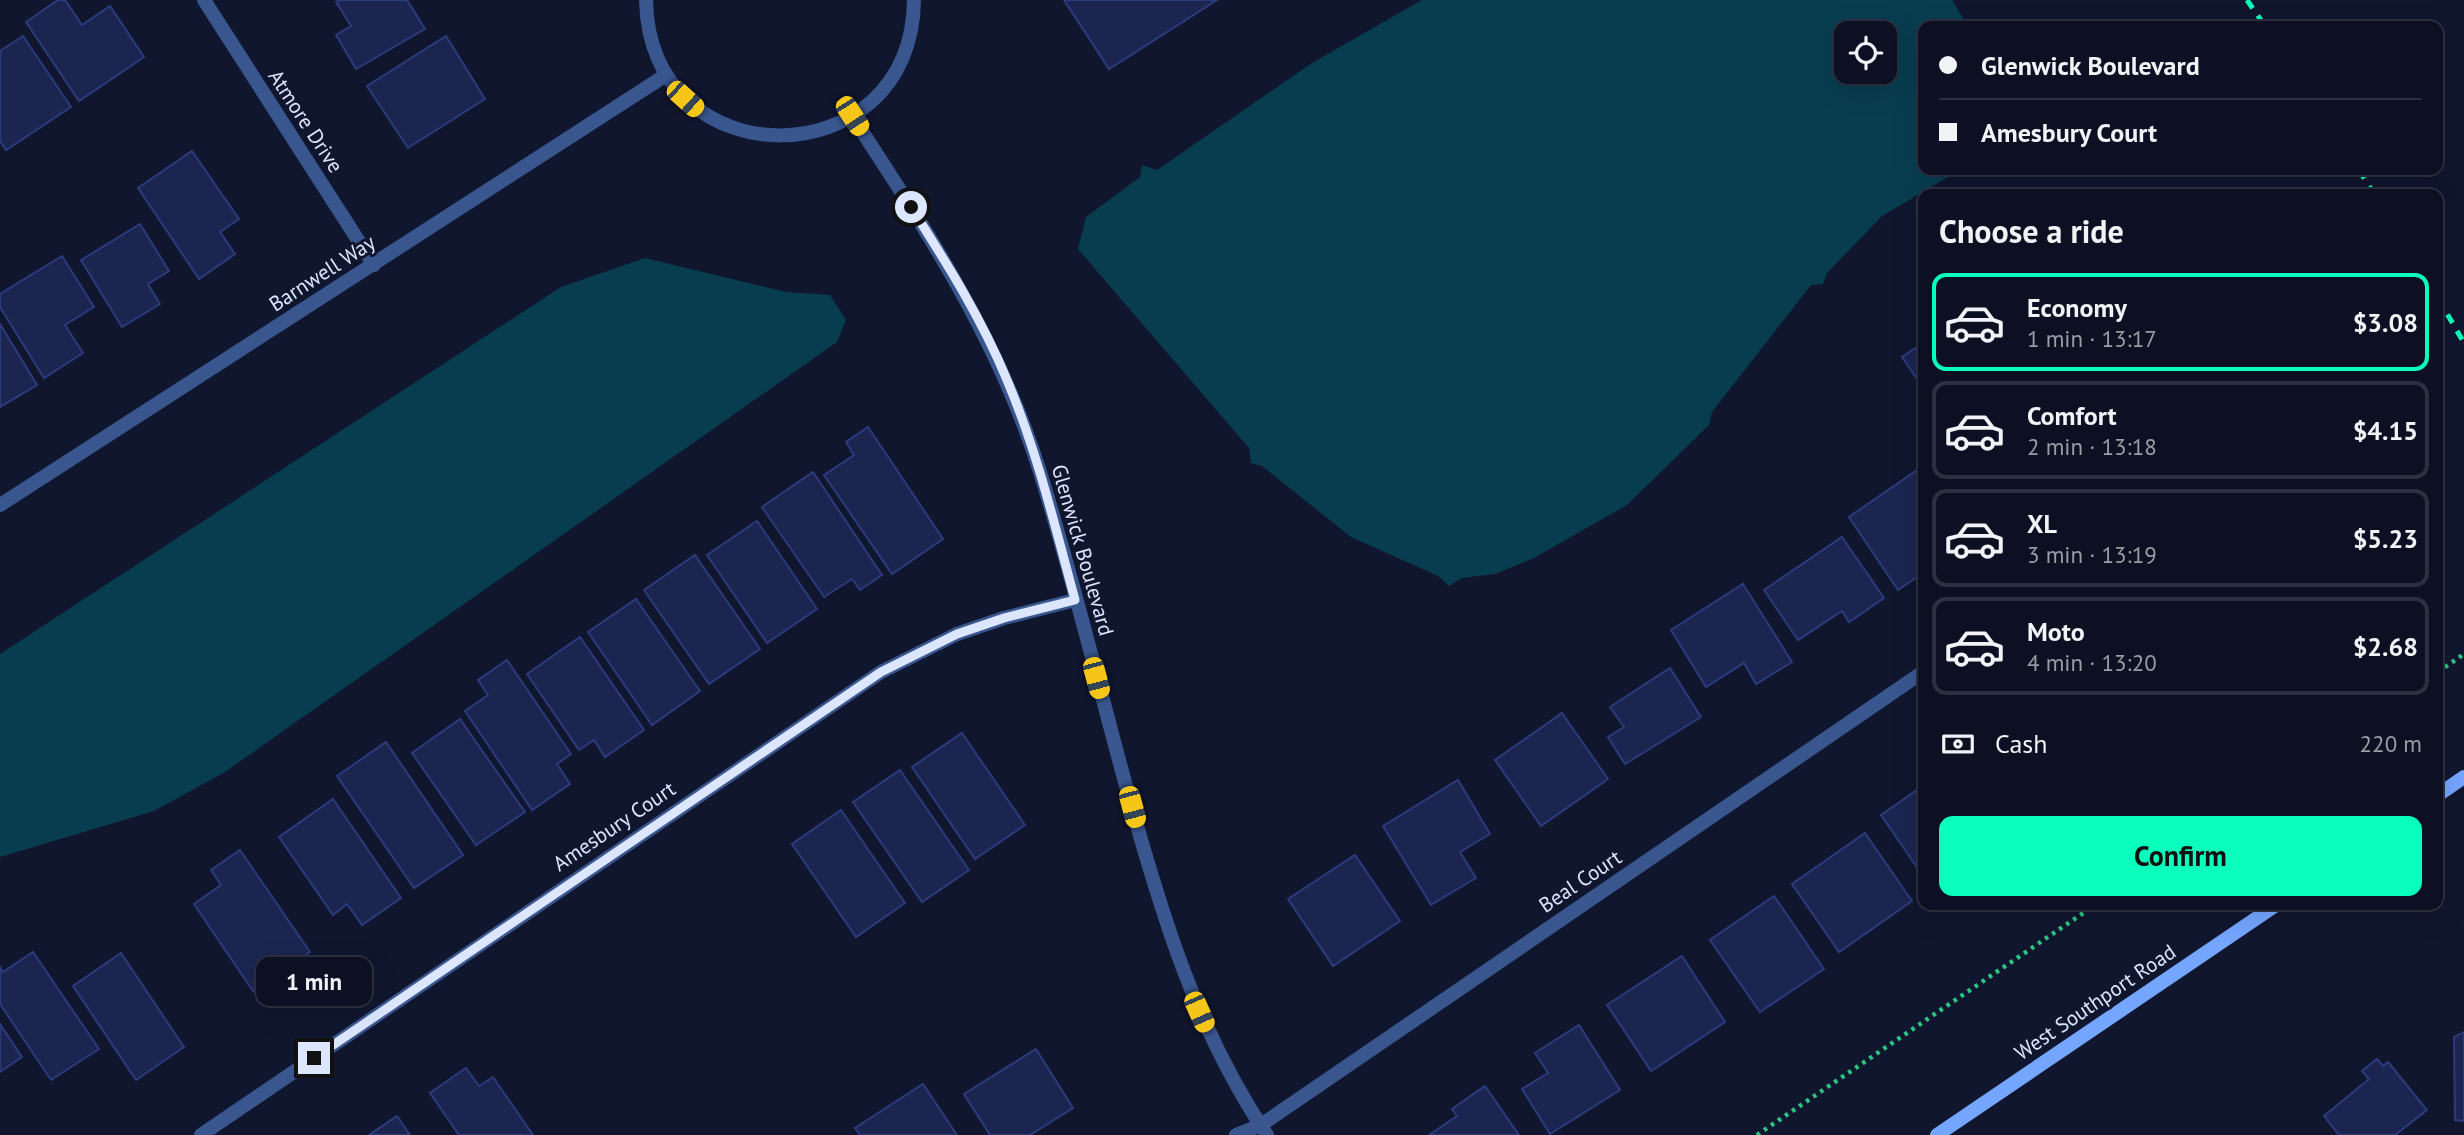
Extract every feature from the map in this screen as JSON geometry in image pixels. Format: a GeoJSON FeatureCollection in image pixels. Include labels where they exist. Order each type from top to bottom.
{"type":"FeatureCollection","features":[{"type":"Feature","properties":{"kind":"main road"},"geometry":{"type":"LineString","coordinates":[[2443,792],[2464,777]]}},
{"type":"Feature","properties":{"kind":"main road","name":"West Southport Road"},"geometry":{"type":"LineString","coordinates":[[1937,1135],[2269,910]]}},
{"type":"Feature","properties":{"kind":"street","name":"Atmore Drive"},"geometry":{"type":"LineString","coordinates":[[204,0],[374,265]]}},
{"type":"Feature","properties":{"kind":"street"},"geometry":{"type":"LineString","coordinates":[[646,0],[648,30],[666,75],[685,99],[709,117],[751,134],[781,138],[811,134],[852,116],[879,93],[899,64],[911,31],[914,0]]}},
{"type":"Feature","properties":{"kind":"street","name":"Barnwell Way"},"geometry":{"type":"LineString","coordinates":[[0,505],[666,75]]}},
{"type":"Feature","properties":{"kind":"street","name":"Glenwick Boulevard"},"geometry":{"type":"LineString","coordinates":[[852,116],[950,270],[1007,380],[1039,470],[1170,940],[1210,1035],[1264,1130]]}},
{"type":"Feature","properties":{"kind":"street","name":"Amesbury Court"},"geometry":{"type":"LineString","coordinates":[[201,1135],[881,672],[957,634],[1004,618],[1075,600]]}},
{"type":"Feature","properties":{"kind":"street","name":"Beal Court"},"geometry":{"type":"LineString","coordinates":[[1236,1135],[1264,1130],[1918,675]]}},
{"type":"Feature","properties":{"kind":"path"},"geometry":{"type":"LineString","coordinates":[[2443,668],[2464,654]]}},
{"type":"Feature","properties":{"kind":"path"},"geometry":{"type":"LineString","coordinates":[[1757,1135],[2088,910]]}},
{"type":"Feature","properties":{"kind":"water"},"geometry":{"type":"Polygon","coordinates":[[[1422,0],[1952,0],[1965,21],[1918,21],[1918,175],[1952,175],[1928,189],[1918,189],[1918,195],[1882,216],[1827,273],[1823,284],[1811,285],[1712,412],[1709,425],[1627,505],[1534,558],[1495,574],[1462,578],[1449,586],[1438,576],[1351,537],[1262,466],[1251,463],[1249,448],[1078,249],[1086,217],[1140,177],[1142,165],[1157,170],[1312,63],[1422,0]]]}},
{"type":"Feature","properties":{"kind":"water"},"geometry":{"type":"Polygon","coordinates":[[[645,258],[786,292],[830,295],[846,320],[837,342],[225,772],[154,811],[0,857],[0,654],[561,287],[645,258]]]}},
{"type":"Feature","properties":{"kind":"building"},"geometry":{"type":"Polygon","coordinates":[[[58,0],[65,0],[82,25],[110,6],[144,57],[79,101],[26,22],[58,0]]]}},
{"type":"Feature","properties":{"kind":"building"},"geometry":{"type":"Polygon","coordinates":[[[407,0],[425,29],[356,69],[336,35],[351,26],[336,2],[407,0]]]}},
{"type":"Feature","properties":{"kind":"building"},"geometry":{"type":"Polygon","coordinates":[[[1064,0],[1217,0],[1109,69],[1064,0]]]}},
{"type":"Feature","properties":{"kind":"building"},"geometry":{"type":"Polygon","coordinates":[[[23,36],[71,107],[6,150],[0,141],[0,51],[23,36]]]}},
{"type":"Feature","properties":{"kind":"building"},"geometry":{"type":"Polygon","coordinates":[[[446,36],[485,99],[408,148],[367,86],[446,36]]]}},
{"type":"Feature","properties":{"kind":"building"},"geometry":{"type":"Polygon","coordinates":[[[192,151],[239,219],[220,232],[235,254],[199,279],[138,188],[192,151]]]}},
{"type":"Feature","properties":{"kind":"building"},"geometry":{"type":"Polygon","coordinates":[[[140,224],[169,271],[148,284],[160,304],[122,327],[81,260],[140,224]]]}},
{"type":"Feature","properties":{"kind":"building"},"geometry":{"type":"Polygon","coordinates":[[[62,256],[94,307],[65,325],[83,353],[44,378],[0,307],[0,294],[62,256]]]}},
{"type":"Feature","properties":{"kind":"building"},"geometry":{"type":"Polygon","coordinates":[[[0,324],[37,385],[0,407],[0,324]]]}},
{"type":"Feature","properties":{"kind":"building"},"geometry":{"type":"Polygon","coordinates":[[[1918,346],[1918,381],[1902,357],[1918,346]]]}},
{"type":"Feature","properties":{"kind":"building"},"geometry":{"type":"Polygon","coordinates":[[[868,427],[943,539],[892,574],[824,475],[854,455],[846,442],[868,427]]]}},
{"type":"Feature","properties":{"kind":"building"},"geometry":{"type":"Polygon","coordinates":[[[1918,469],[1918,576],[1898,590],[1849,517],[1918,469]]]}},
{"type":"Feature","properties":{"kind":"building"},"geometry":{"type":"Polygon","coordinates":[[[813,472],[882,575],[860,590],[852,579],[824,597],[762,507],[813,472]]]}},
{"type":"Feature","properties":{"kind":"building"},"geometry":{"type":"Polygon","coordinates":[[[757,521],[817,609],[767,643],[707,555],[757,521]]]}},
{"type":"Feature","properties":{"kind":"building"},"geometry":{"type":"Polygon","coordinates":[[[1842,537],[1884,598],[1849,622],[1842,611],[1798,640],[1764,590],[1842,537]]]}},
{"type":"Feature","properties":{"kind":"building"},"geometry":{"type":"Polygon","coordinates":[[[695,555],[760,649],[709,684],[644,590],[695,555]]]}},
{"type":"Feature","properties":{"kind":"building"},"geometry":{"type":"Polygon","coordinates":[[[1743,584],[1792,662],[1756,684],[1744,663],[1706,687],[1671,630],[1743,584]]]}},
{"type":"Feature","properties":{"kind":"building"},"geometry":{"type":"Polygon","coordinates":[[[636,599],[700,691],[652,725],[588,632],[636,599]]]}},
{"type":"Feature","properties":{"kind":"building"},"geometry":{"type":"Polygon","coordinates":[[[580,637],[644,730],[605,757],[594,740],[579,750],[527,674],[580,637]]]}},
{"type":"Feature","properties":{"kind":"building"},"geometry":{"type":"Polygon","coordinates":[[[507,660],[571,754],[557,764],[570,784],[532,810],[465,711],[488,695],[478,680],[507,660]]]}},
{"type":"Feature","properties":{"kind":"building"},"geometry":{"type":"Polygon","coordinates":[[[1670,668],[1701,717],[1625,764],[1608,737],[1624,727],[1610,707],[1670,668]]]}},
{"type":"Feature","properties":{"kind":"building"},"geometry":{"type":"Polygon","coordinates":[[[1562,713],[1608,779],[1541,826],[1495,760],[1562,713]]]}},
{"type":"Feature","properties":{"kind":"building"},"geometry":{"type":"Polygon","coordinates":[[[460,719],[525,812],[476,845],[412,753],[460,719]]]}},
{"type":"Feature","properties":{"kind":"building"},"geometry":{"type":"Polygon","coordinates":[[[962,733],[1025,825],[975,859],[912,767],[962,733]]]}},
{"type":"Feature","properties":{"kind":"building"},"geometry":{"type":"Polygon","coordinates":[[[386,742],[463,855],[414,888],[337,776],[386,742]]]}},
{"type":"Feature","properties":{"kind":"building"},"geometry":{"type":"Polygon","coordinates":[[[900,770],[969,870],[922,902],[853,802],[900,770]]]}},
{"type":"Feature","properties":{"kind":"building"},"geometry":{"type":"Polygon","coordinates":[[[1458,780],[1490,834],[1460,852],[1476,878],[1431,905],[1383,826],[1458,780]]]}},
{"type":"Feature","properties":{"kind":"building"},"geometry":{"type":"Polygon","coordinates":[[[1917,790],[1918,869],[1881,815],[1917,790]]]}},
{"type":"Feature","properties":{"kind":"building"},"geometry":{"type":"Polygon","coordinates":[[[333,799],[401,898],[362,925],[347,904],[333,915],[279,837],[333,799]]]}},
{"type":"Feature","properties":{"kind":"building"},"geometry":{"type":"Polygon","coordinates":[[[841,810],[905,903],[856,937],[792,844],[841,810]]]}},
{"type":"Feature","properties":{"kind":"building"},"geometry":{"type":"Polygon","coordinates":[[[1865,833],[1912,901],[1839,952],[1792,884],[1865,833]]]}},
{"type":"Feature","properties":{"kind":"building"},"geometry":{"type":"Polygon","coordinates":[[[240,850],[310,952],[253,991],[194,904],[221,885],[211,870],[240,850]]]}},
{"type":"Feature","properties":{"kind":"building"},"geometry":{"type":"Polygon","coordinates":[[[1355,855],[1400,921],[1333,966],[1288,899],[1355,855]]]}},
{"type":"Feature","properties":{"kind":"building"},"geometry":{"type":"Polygon","coordinates":[[[1774,896],[1824,969],[1760,1012],[1710,940],[1774,896]]]}},
{"type":"Feature","properties":{"kind":"building"},"geometry":{"type":"Polygon","coordinates":[[[33,952],[99,1049],[51,1080],[0,1004],[0,967],[3,972],[33,952]]]}},
{"type":"Feature","properties":{"kind":"building"},"geometry":{"type":"Polygon","coordinates":[[[121,953],[184,1047],[136,1080],[73,986],[121,953]]]}},
{"type":"Feature","properties":{"kind":"building"},"geometry":{"type":"Polygon","coordinates":[[[1682,956],[1725,1022],[1651,1071],[1607,1005],[1682,956]]]}},
{"type":"Feature","properties":{"kind":"building"},"geometry":{"type":"Polygon","coordinates":[[[0,1024],[22,1057],[0,1072],[0,1024]]]}},
{"type":"Feature","properties":{"kind":"building"},"geometry":{"type":"Polygon","coordinates":[[[1579,1025],[1620,1090],[1550,1134],[1522,1089],[1548,1073],[1535,1053],[1579,1025]]]}},
{"type":"Feature","properties":{"kind":"building"},"geometry":{"type":"Polygon","coordinates":[[[2464,1032],[2464,1121],[2455,1120],[2454,1037],[2464,1032]]]}},
{"type":"Feature","properties":{"kind":"building"},"geometry":{"type":"Polygon","coordinates":[[[1036,1049],[1073,1108],[1030,1135],[990,1135],[964,1094],[1036,1049]]]}},
{"type":"Feature","properties":{"kind":"building"},"geometry":{"type":"Polygon","coordinates":[[[2377,1059],[2383,1066],[2388,1062],[2427,1110],[2395,1135],[2339,1135],[2324,1116],[2369,1079],[2362,1071],[2377,1059]]]}},
{"type":"Feature","properties":{"kind":"building"},"geometry":{"type":"Polygon","coordinates":[[[466,1068],[479,1086],[493,1077],[533,1135],[459,1135],[430,1093],[466,1068]]]}},
{"type":"Feature","properties":{"kind":"building"},"geometry":{"type":"Polygon","coordinates":[[[923,1084],[957,1135],[860,1135],[855,1128],[923,1084]]]}},
{"type":"Feature","properties":{"kind":"building"},"geometry":{"type":"Polygon","coordinates":[[[1485,1086],[1519,1135],[1429,1135],[1457,1116],[1452,1109],[1485,1086]]]}},
{"type":"Feature","properties":{"kind":"building"},"geometry":{"type":"Polygon","coordinates":[[[397,1116],[410,1135],[369,1135],[397,1116]]]}},
{"type":"Feature","properties":{"kind":"railway"},"geometry":{"type":"LineString","coordinates":[[2247,0],[2262,21]]}},
{"type":"Feature","properties":{"kind":"railway"},"geometry":{"type":"LineString","coordinates":[[2362,175],[2371,189]]}},
{"type":"Feature","properties":{"kind":"railway"},"geometry":{"type":"LineString","coordinates":[[2443,307],[2464,343]]}},
{"type":"Feature","properties":{"kind":"route"},"geometry":{"type":"LineString","coordinates":[[314,1058],[881,672],[957,634],[1004,618],[1075,600],[1039,470],[1007,380],[962,290],[911,207]]}}]}
